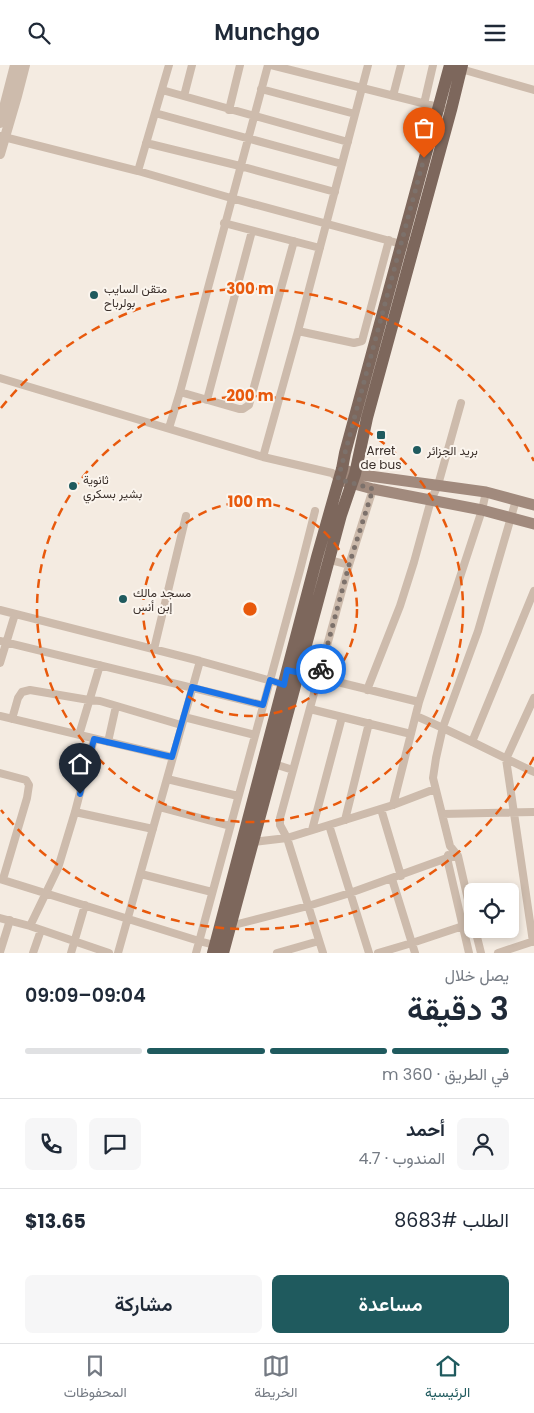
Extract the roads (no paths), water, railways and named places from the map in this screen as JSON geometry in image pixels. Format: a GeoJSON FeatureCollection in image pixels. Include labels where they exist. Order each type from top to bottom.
{"type":"FeatureCollection","features":[{"type":"Feature","properties":{"kind":"main road"},"geometry":{"type":"LineString","coordinates":[[219,950],[293,671],[330,560],[353,479],[361,417],[402,244],[457,66]]}},
{"type":"Feature","properties":{"kind":"main road"},"geometry":{"type":"LineString","coordinates":[[293,671],[307,571],[337,474],[361,417]]}},
{"type":"Feature","properties":{"kind":"main road"},"geometry":{"type":"LineString","coordinates":[[337,474],[353,479],[373,489],[482,509],[534,523]]}},
{"type":"Feature","properties":{"kind":"main road"},"geometry":{"type":"LineString","coordinates":[[353,479],[438,485],[486,492],[534,505]]}},
{"type":"Feature","properties":{"kind":"main road"},"geometry":{"type":"LineString","coordinates":[[219,950],[230,926],[274,764],[289,686]]}},
{"type":"Feature","properties":{"kind":"street"},"geometry":{"type":"LineString","coordinates":[[0,123],[15,65]]}},
{"type":"Feature","properties":{"kind":"street"},"geometry":{"type":"LineString","coordinates":[[0,154],[8,95],[25,65]]}},
{"type":"Feature","properties":{"kind":"street"},"geometry":{"type":"LineString","coordinates":[[138,171],[169,65]]}},
{"type":"Feature","properties":{"kind":"street"},"geometry":{"type":"LineString","coordinates":[[184,97],[192,65]]}},
{"type":"Feature","properties":{"kind":"street"},"geometry":{"type":"LineString","coordinates":[[229,110],[240,65]]}},
{"type":"Feature","properties":{"kind":"street"},"geometry":{"type":"LineString","coordinates":[[169,427],[180,393],[253,117],[269,65],[445,109]]}},
{"type":"Feature","properties":{"kind":"street"},"geometry":{"type":"LineString","coordinates":[[263,457],[368,65]]}},
{"type":"Feature","properties":{"kind":"street"},"geometry":{"type":"LineString","coordinates":[[393,96],[401,65]]}},
{"type":"Feature","properties":{"kind":"street"},"geometry":{"type":"LineString","coordinates":[[424,104],[433,65]]}},
{"type":"Feature","properties":{"kind":"street"},"geometry":{"type":"LineString","coordinates":[[457,66],[534,90]]}},
{"type":"Feature","properties":{"kind":"street"},"geometry":{"type":"LineString","coordinates":[[261,89],[355,114]]}},
{"type":"Feature","properties":{"kind":"street"},"geometry":{"type":"LineString","coordinates":[[162,90],[253,117],[348,142]]}},
{"type":"Feature","properties":{"kind":"street"},"geometry":{"type":"LineString","coordinates":[[155,113],[342,164]]}},
{"type":"Feature","properties":{"kind":"street"},"geometry":{"type":"LineString","coordinates":[[2,136],[138,171],[402,244],[361,342],[354,343],[298,331]]}},
{"type":"Feature","properties":{"kind":"street"},"geometry":{"type":"LineString","coordinates":[[146,143],[335,192]]}},
{"type":"Feature","properties":{"kind":"street"},"geometry":{"type":"LineString","coordinates":[[224,223],[320,248]]}},
{"type":"Feature","properties":{"kind":"street"},"geometry":{"type":"LineString","coordinates":[[207,400],[252,231]]}},
{"type":"Feature","properties":{"kind":"street"},"geometry":{"type":"LineString","coordinates":[[180,393],[239,409],[249,405],[294,241]]}},
{"type":"Feature","properties":{"kind":"street"},"geometry":{"type":"LineString","coordinates":[[0,378],[169,427],[263,457],[337,474]]}},
{"type":"Feature","properties":{"kind":"street"},"geometry":{"type":"LineString","coordinates":[[367,690],[400,606],[431,501],[438,485],[461,403]]}},
{"type":"Feature","properties":{"kind":"street"},"geometry":{"type":"LineString","coordinates":[[323,953],[286,838],[280,825],[280,818],[349,565],[373,489]]}},
{"type":"Feature","properties":{"kind":"street"},"geometry":{"type":"LineString","coordinates":[[393,805],[419,701],[486,492]]}},
{"type":"Feature","properties":{"kind":"street"},"geometry":{"type":"LineString","coordinates":[[464,883],[458,856],[450,846],[433,778],[443,727],[478,631],[516,499]]}},
{"type":"Feature","properties":{"kind":"street"},"geometry":{"type":"LineString","coordinates":[[196,953],[270,680],[307,571],[315,511]]}},
{"type":"Feature","properties":{"kind":"street"},"geometry":{"type":"LineString","coordinates":[[154,649],[186,516]]}},
{"type":"Feature","properties":{"kind":"street"},"geometry":{"type":"LineString","coordinates":[[330,560],[349,565]]}},
{"type":"Feature","properties":{"kind":"street"},"geometry":{"type":"LineString","coordinates":[[472,742],[534,591]]}},
{"type":"Feature","properties":{"kind":"street"},"geometry":{"type":"LineString","coordinates":[[0,610],[200,661],[289,686]]}},
{"type":"Feature","properties":{"kind":"street"},"geometry":{"type":"LineString","coordinates":[[0,663],[3,641],[15,614]]}},
{"type":"Feature","properties":{"kind":"street"},"geometry":{"type":"LineString","coordinates":[[3,641],[263,705]]}},
{"type":"Feature","properties":{"kind":"street"},"geometry":{"type":"LineString","coordinates":[[118,953],[200,661]]}},
{"type":"Feature","properties":{"kind":"street"},"geometry":{"type":"LineString","coordinates":[[79,735],[100,665]]}},
{"type":"Feature","properties":{"kind":"street"},"geometry":{"type":"LineString","coordinates":[[293,671],[419,701]]}},
{"type":"Feature","properties":{"kind":"street"},"geometry":{"type":"LineString","coordinates":[[12,719],[18,698],[22,692],[30,690],[89,701],[96,700],[182,721],[255,735]]}},
{"type":"Feature","properties":{"kind":"street"},"geometry":{"type":"LineString","coordinates":[[498,953],[533,942],[506,759],[532,709],[534,698]]}},
{"type":"Feature","properties":{"kind":"street"},"geometry":{"type":"LineString","coordinates":[[108,742],[116,706]]}},
{"type":"Feature","properties":{"kind":"street"},"geometry":{"type":"LineString","coordinates":[[310,709],[411,733]]}},
{"type":"Feature","properties":{"kind":"street"},"geometry":{"type":"LineString","coordinates":[[0,716],[172,757]]}},
{"type":"Feature","properties":{"kind":"street"},"geometry":{"type":"LineString","coordinates":[[416,716],[534,771]]}},
{"type":"Feature","properties":{"kind":"street"},"geometry":{"type":"LineString","coordinates":[[312,830],[342,717]]}},
{"type":"Feature","properties":{"kind":"street"},"geometry":{"type":"LineString","coordinates":[[345,820],[369,723]]}},
{"type":"Feature","properties":{"kind":"street"},"geometry":{"type":"LineString","coordinates":[[30,926],[58,868],[94,739]]}},
{"type":"Feature","properties":{"kind":"street"},"geometry":{"type":"LineString","coordinates":[[274,764],[294,770]]}},
{"type":"Feature","properties":{"kind":"street"},"geometry":{"type":"LineString","coordinates":[[0,773],[26,780],[29,785],[2,879],[199,941],[219,950]]}},
{"type":"Feature","properties":{"kind":"street"},"geometry":{"type":"LineString","coordinates":[[167,779],[238,796]]}},
{"type":"Feature","properties":{"kind":"street"},"geometry":{"type":"LineString","coordinates":[[253,842],[286,838],[382,809],[436,789]]}},
{"type":"Feature","properties":{"kind":"street"},"geometry":{"type":"LineString","coordinates":[[159,807],[230,826]]}},
{"type":"Feature","properties":{"kind":"street"},"geometry":{"type":"LineString","coordinates":[[382,809],[400,876]]}},
{"type":"Feature","properties":{"kind":"street"},"geometry":{"type":"LineString","coordinates":[[75,812],[153,829]]}},
{"type":"Feature","properties":{"kind":"street"},"geometry":{"type":"LineString","coordinates":[[442,814],[534,812]]}},
{"type":"Feature","properties":{"kind":"street"},"geometry":{"type":"LineString","coordinates":[[329,825],[369,953]]}},
{"type":"Feature","properties":{"kind":"street"},"geometry":{"type":"LineString","coordinates":[[450,846],[447,858],[469,953]]}},
{"type":"Feature","properties":{"kind":"street"},"geometry":{"type":"LineString","coordinates":[[230,926],[308,906],[392,879],[447,858],[458,856]]}},
{"type":"Feature","properties":{"kind":"street"},"geometry":{"type":"LineString","coordinates":[[141,874],[212,892]]}},
{"type":"Feature","properties":{"kind":"street"},"geometry":{"type":"LineString","coordinates":[[392,879],[415,953]]}},
{"type":"Feature","properties":{"kind":"street"},"geometry":{"type":"LineString","coordinates":[[70,953],[85,905]]}},
{"type":"Feature","properties":{"kind":"street"},"geometry":{"type":"LineString","coordinates":[[0,918],[30,926],[109,953]]}},
{"type":"Feature","properties":{"kind":"street"},"geometry":{"type":"LineString","coordinates":[[0,952],[10,921]]}},
{"type":"Feature","properties":{"kind":"street"},"geometry":{"type":"LineString","coordinates":[[378,953],[463,926]]}},
{"type":"Feature","properties":{"kind":"street"},"geometry":{"type":"LineString","coordinates":[[34,953],[41,930]]}},
{"type":"Feature","properties":{"kind":"street"},"geometry":{"type":"LineString","coordinates":[[477,938],[481,953]]}},
{"type":"Feature","properties":{"kind":"street"},"geometry":{"type":"LineString","coordinates":[[276,953],[319,941]]}},
{"type":"Feature","properties":{"kind":"place","name":"متقن السايب بولرباح"},"geometry":{"type":"Point","coordinates":[94,295]}},
{"type":"Feature","properties":{"kind":"place","name":"Arret de bus"},"geometry":{"type":"Point","coordinates":[381,435]}},
{"type":"Feature","properties":{"kind":"place","name":"بريد الجزائر"},"geometry":{"type":"Point","coordinates":[417,450]}},
{"type":"Feature","properties":{"kind":"place","name":"ثانوية بشير بسكري"},"geometry":{"type":"Point","coordinates":[73,486]}},
{"type":"Feature","properties":{"kind":"place","name":"مسجد مالك إبن أنس"},"geometry":{"type":"Point","coordinates":[123,599]}}]}
